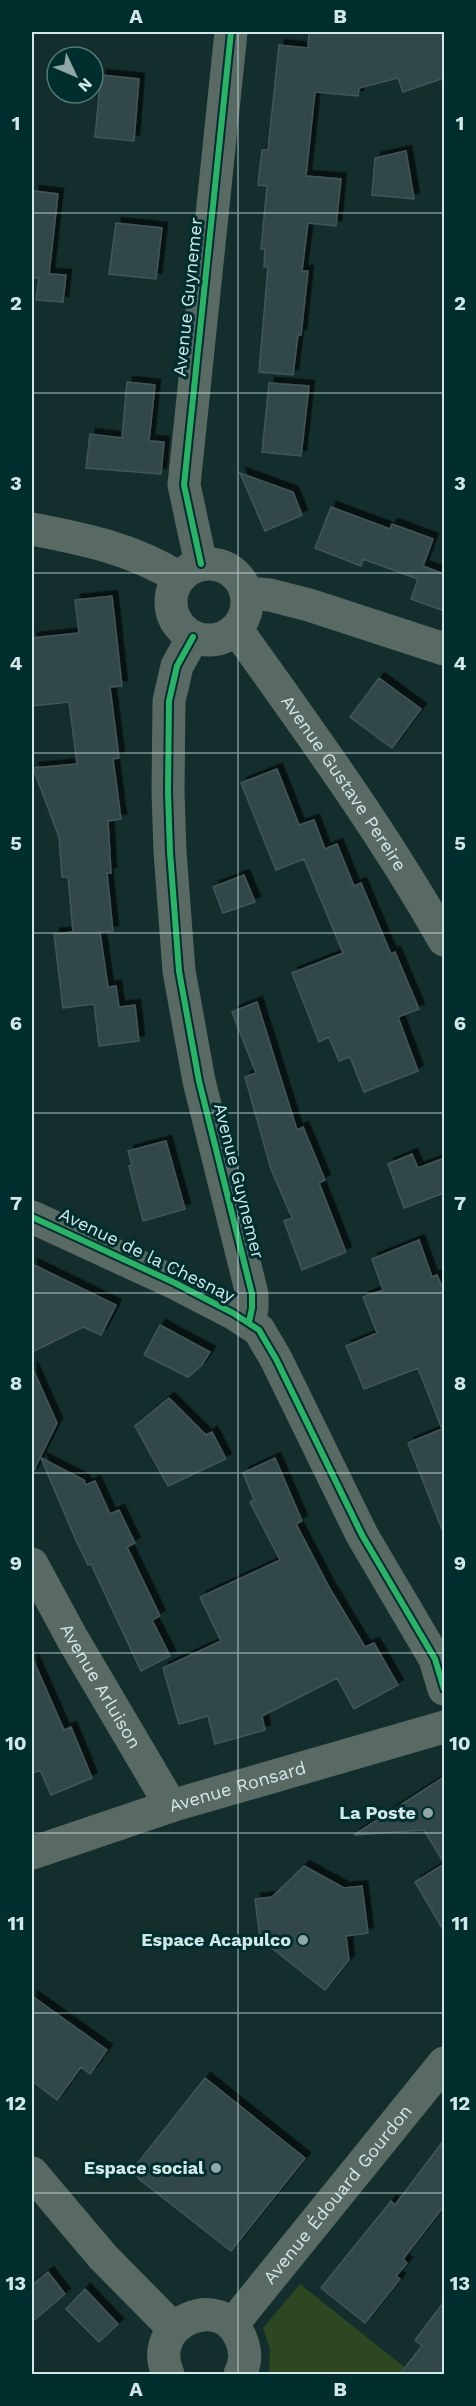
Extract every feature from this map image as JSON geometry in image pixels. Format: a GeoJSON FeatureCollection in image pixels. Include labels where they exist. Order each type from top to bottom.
{"type":"FeatureCollection","features":[{"type":"Feature","properties":{"kind":"street","name":"Avenue Guynemer"},"geometry":{"type":"LineString","coordinates":[[190,571],[184,485],[231,32]]}},
{"type":"Feature","properties":{"kind":"street"},"geometry":{"type":"LineString","coordinates":[[32,529],[124,550],[158,565],[190,571],[224,567],[242,582],[246,593],[245,614],[234,631],[215,640],[193,637],[183,631],[176,622],[171,611],[170,599],[173,588],[190,571]]}},
{"type":"Feature","properties":{"kind":"street"},"geometry":{"type":"LineString","coordinates":[[246,593],[270,595],[309,605],[444,649]]}},
{"type":"Feature","properties":{"kind":"street","name":"Avenue Gustave Pereire"},"geometry":{"type":"LineString","coordinates":[[234,631],[245,641],[369,816],[411,881],[444,940]]}},
{"type":"Feature","properties":{"kind":"street","name":"Avenue Guynemer"},"geometry":{"type":"LineString","coordinates":[[193,637],[177,666],[169,701],[170,840],[179,971],[199,1081],[252,1294],[249,1322]]}},
{"type":"Feature","properties":{"kind":"street","name":"Avenue de la Chesnay"},"geometry":{"type":"LineString","coordinates":[[32,1217],[175,1283],[249,1322]]}},
{"type":"Feature","properties":{"kind":"street"},"geometry":{"type":"LineString","coordinates":[[249,1322],[259,1330],[276,1359],[362,1535],[435,1659],[444,1689]]}},
{"type":"Feature","properties":{"kind":"street","name":"Avenue Arluison"},"geometry":{"type":"LineString","coordinates":[[32,1564],[72,1638],[171,1806]]}},
{"type":"Feature","properties":{"kind":"street","name":"Avenue Ronsard"},"geometry":{"type":"LineString","coordinates":[[32,1853],[171,1806],[444,1727]]}},
{"type":"Feature","properties":{"kind":"street","name":"Avenue Édouard Gourdon"},"geometry":{"type":"LineString","coordinates":[[232,2325],[444,2064]]}},
{"type":"Feature","properties":{"kind":"street"},"geometry":{"type":"LineString","coordinates":[[32,2173],[103,2257],[173,2328]]}},
{"type":"Feature","properties":{"kind":"street"},"geometry":{"type":"LineString","coordinates":[[168,2374],[164,2362],[167,2338],[173,2328],[191,2316],[202,2314],[213,2315],[232,2325],[240,2335],[245,2360],[240,2374]]}},
{"type":"Feature","properties":{"kind":"green space"},"geometry":{"type":"Polygon","coordinates":[[[300,2284],[413,2374],[269,2374],[270,2348],[263,2328],[300,2284]]]}},
{"type":"Feature","properties":{"kind":"building"},"geometry":{"type":"Polygon","coordinates":[[[309,32],[444,32],[444,78],[403,92],[398,78],[359,88],[358,96],[315,92],[306,176],[341,179],[336,226],[308,223],[302,271],[308,271],[301,335],[298,335],[293,375],[259,372],[268,267],[264,267],[265,249],[261,249],[267,186],[258,185],[262,150],[268,150],[279,45],[308,48],[309,32]]]}},
{"type":"Feature","properties":{"kind":"building"},"geometry":{"type":"Polygon","coordinates":[[[105,75],[139,79],[134,141],[95,137],[98,105],[105,105],[105,75]]]}},
{"type":"Feature","properties":{"kind":"building"},"geometry":{"type":"Polygon","coordinates":[[[406,151],[414,199],[372,195],[375,158],[406,151]]]}},
{"type":"Feature","properties":{"kind":"building"},"geometry":{"type":"Polygon","coordinates":[[[34,191],[58,194],[49,274],[66,275],[63,302],[36,300],[39,278],[32,278],[34,191]]]}},
{"type":"Feature","properties":{"kind":"building"},"geometry":{"type":"Polygon","coordinates":[[[116,223],[162,228],[156,279],[109,274],[116,223]]]}},
{"type":"Feature","properties":{"kind":"building"},"geometry":{"type":"Polygon","coordinates":[[[127,382],[155,385],[149,441],[164,442],[161,474],[86,468],[90,434],[122,438],[127,382]]]}},
{"type":"Feature","properties":{"kind":"building"},"geometry":{"type":"Polygon","coordinates":[[[269,383],[309,386],[301,456],[262,452],[269,383]]]}},
{"type":"Feature","properties":{"kind":"building"},"geometry":{"type":"Polygon","coordinates":[[[240,473],[293,492],[302,515],[265,531],[240,473]]]}},
{"type":"Feature","properties":{"kind":"building"},"geometry":{"type":"Polygon","coordinates":[[[331,507],[390,529],[392,524],[433,539],[423,566],[444,574],[444,611],[411,599],[418,579],[363,559],[361,566],[315,548],[331,507]]]}},
{"type":"Feature","properties":{"kind":"building"},"geometry":{"type":"Polygon","coordinates":[[[112,596],[122,686],[110,687],[119,758],[113,759],[121,819],[108,821],[111,873],[107,873],[113,931],[100,932],[108,987],[116,986],[119,1007],[135,1005],[139,1041],[99,1046],[94,1004],[63,1008],[54,934],[73,932],[68,877],[62,877],[59,837],[33,768],[77,764],[69,702],[32,706],[32,638],[79,633],[75,600],[112,596]]]}},
{"type":"Feature","properties":{"kind":"building"},"geometry":{"type":"Polygon","coordinates":[[[379,678],[421,709],[392,748],[350,717],[379,678]]]}},
{"type":"Feature","properties":{"kind":"building"},"geometry":{"type":"Polygon","coordinates":[[[277,769],[299,825],[314,820],[325,849],[337,844],[354,886],[361,883],[391,954],[395,952],[419,1009],[398,1017],[418,1071],[364,1092],[350,1057],[339,1061],[329,1037],[319,1042],[292,973],[343,953],[304,859],[276,870],[241,783],[277,769]]]}},
{"type":"Feature","properties":{"kind":"building"},"geometry":{"type":"Polygon","coordinates":[[[244,875],[255,902],[223,913],[213,887],[244,875]]]}},
{"type":"Feature","properties":{"kind":"building"},"geometry":{"type":"Polygon","coordinates":[[[257,1002],[297,1130],[303,1127],[325,1180],[319,1183],[346,1252],[302,1270],[284,1221],[292,1218],[271,1169],[245,1077],[256,1073],[232,1012],[257,1002]]]}},
{"type":"Feature","properties":{"kind":"building"},"geometry":{"type":"Polygon","coordinates":[[[166,1141],[185,1209],[143,1221],[129,1166],[132,1165],[128,1151],[166,1141]]]}},
{"type":"Feature","properties":{"kind":"building"},"geometry":{"type":"Polygon","coordinates":[[[412,1154],[418,1168],[444,1158],[444,1193],[404,1208],[388,1164],[412,1154]]]}},
{"type":"Feature","properties":{"kind":"building"},"geometry":{"type":"Polygon","coordinates":[[[419,1240],[432,1277],[437,1275],[444,1292],[443,1532],[408,1443],[442,1429],[418,1368],[364,1389],[346,1346],[377,1333],[363,1297],[383,1290],[372,1259],[419,1240]]]}},
{"type":"Feature","properties":{"kind":"building"},"geometry":{"type":"Polygon","coordinates":[[[32,1264],[116,1305],[101,1335],[83,1327],[32,1352],[32,1264]]]}},
{"type":"Feature","properties":{"kind":"building"},"geometry":{"type":"Polygon","coordinates":[[[160,1325],[210,1352],[201,1366],[188,1377],[144,1355],[160,1325]]]}},
{"type":"Feature","properties":{"kind":"building"},"geometry":{"type":"Polygon","coordinates":[[[32,1367],[57,1423],[32,1474],[32,1367]]]}},
{"type":"Feature","properties":{"kind":"building"},"geometry":{"type":"Polygon","coordinates":[[[169,1398],[206,1435],[212,1432],[226,1459],[168,1486],[135,1426],[169,1398]]]}},
{"type":"Feature","properties":{"kind":"building"},"geometry":{"type":"Polygon","coordinates":[[[41,1458],[84,1480],[86,1485],[95,1481],[110,1514],[119,1510],[135,1543],[127,1547],[160,1616],[152,1620],[170,1656],[141,1671],[91,1564],[88,1565],[75,1538],[41,1458]]]}},
{"type":"Feature","properties":{"kind":"building"},"geometry":{"type":"Polygon","coordinates":[[[275,1458],[302,1521],[296,1524],[330,1589],[365,1647],[374,1643],[398,1685],[354,1709],[337,1678],[262,1716],[265,1730],[215,1744],[208,1716],[179,1724],[163,1668],[221,1641],[200,1597],[280,1560],[250,1502],[254,1500],[243,1473],[275,1458]]]}},
{"type":"Feature","properties":{"kind":"building"},"geometry":{"type":"Polygon","coordinates":[[[32,1657],[64,1730],[71,1727],[92,1778],[51,1795],[40,1770],[32,1774],[32,1657]]]}},
{"type":"Feature","properties":{"kind":"building","name":"La Poste"},"geometry":{"type":"Polygon","coordinates":[[[444,1777],[444,1863],[424,1830],[354,1835],[444,1777]]]}},
{"type":"Feature","properties":{"kind":"building"},"geometry":{"type":"Polygon","coordinates":[[[444,1864],[444,1931],[415,1882],[444,1864]]]}},
{"type":"Feature","properties":{"kind":"building","name":"Espace Acapulco"},"geometry":{"type":"Polygon","coordinates":[[[304,1866],[344,1888],[362,1886],[368,1933],[346,1936],[349,1960],[325,1990],[269,1946],[261,1947],[255,1899],[272,1897],[304,1866]]]}},
{"type":"Feature","properties":{"kind":"building"},"geometry":{"type":"Polygon","coordinates":[[[32,1996],[107,2050],[90,2074],[81,2067],[57,2100],[32,2081],[32,1996]]]}},
{"type":"Feature","properties":{"kind":"building","name":"Espace social"},"geometry":{"type":"Polygon","coordinates":[[[205,2078],[305,2158],[231,2251],[139,2179],[135,2172],[137,2164],[205,2078]]]}},
{"type":"Feature","properties":{"kind":"building"},"geometry":{"type":"Polygon","coordinates":[[[444,2140],[444,2206],[403,2259],[407,2263],[396,2276],[400,2279],[365,2323],[321,2288],[391,2201],[395,2205],[444,2140]]]}},
{"type":"Feature","properties":{"kind":"building"},"geometry":{"type":"Polygon","coordinates":[[[48,2272],[65,2294],[32,2322],[32,2285],[48,2272]]]}},
{"type":"Feature","properties":{"kind":"building"},"geometry":{"type":"Polygon","coordinates":[[[85,2289],[118,2324],[99,2342],[66,2309],[85,2289]]]}},
{"type":"Feature","properties":{"kind":"building"},"geometry":{"type":"Polygon","coordinates":[[[444,2302],[444,2374],[400,2374],[422,2346],[415,2340],[444,2302]]]}},
{"type":"Feature","properties":{"kind":"cycle path"},"geometry":{"type":"LineString","coordinates":[[201,564],[184,485],[231,32]]}},
{"type":"Feature","properties":{"kind":"cycle path"},"geometry":{"type":"LineString","coordinates":[[193,637],[177,666],[169,701],[170,852],[179,971],[199,1081],[252,1294],[249,1322]]}},
{"type":"Feature","properties":{"kind":"cycle path"},"geometry":{"type":"LineString","coordinates":[[32,1217],[175,1283],[233,1313],[259,1330],[276,1359],[362,1535],[435,1659],[444,1689]]}},
{"type":"Feature","properties":{"kind":"place","name":"La Poste"},"geometry":{"type":"Point","coordinates":[428,1813]}},
{"type":"Feature","properties":{"kind":"place","name":"Espace Acapulco"},"geometry":{"type":"Point","coordinates":[303,1940]}},
{"type":"Feature","properties":{"kind":"place","name":"Espace social"},"geometry":{"type":"Point","coordinates":[216,2168]}}]}
